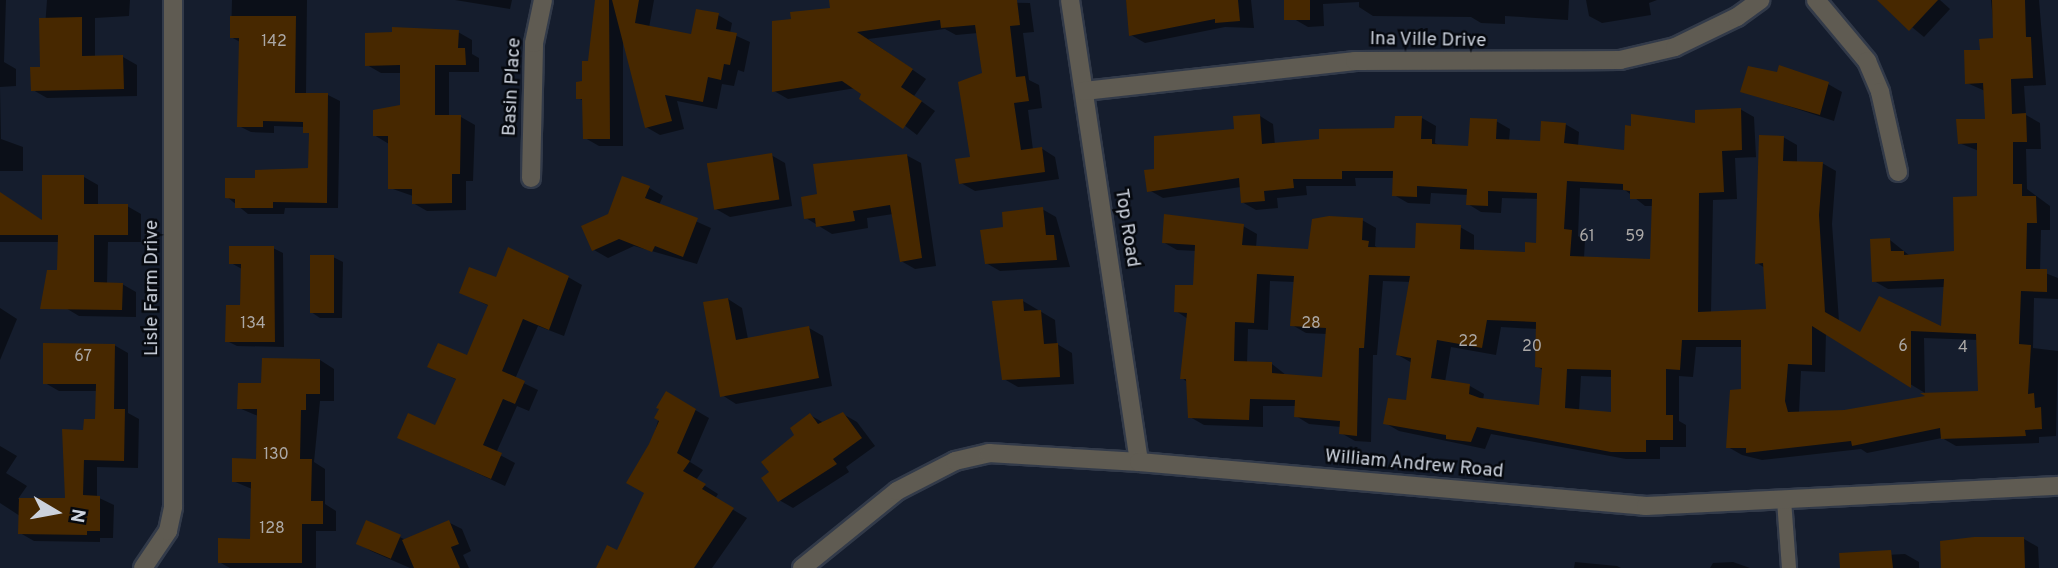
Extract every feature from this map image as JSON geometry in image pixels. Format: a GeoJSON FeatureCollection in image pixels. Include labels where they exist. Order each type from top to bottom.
{"type":"FeatureCollection","features":[{"type":"Feature","properties":{"kind":"street","name":"Lisle Farm Drive"},"geometry":{"type":"LineString","coordinates":[[143,568],[168,531],[173,507],[173,0]]}},
{"type":"Feature","properties":{"kind":"street","name":"Basin Place"},"geometry":{"type":"LineString","coordinates":[[531,177],[534,43],[543,0]]}},
{"type":"Feature","properties":{"kind":"street","name":"Top Road"},"geometry":{"type":"LineString","coordinates":[[1070,0],[1139,461]]}},
{"type":"Feature","properties":{"kind":"street","name":"Ina Ville Drive"},"geometry":{"type":"LineString","coordinates":[[1084,91],[1355,61],[1620,61],[1675,47],[1737,17],[1760,0]]}},
{"type":"Feature","properties":{"kind":"street"},"geometry":{"type":"LineString","coordinates":[[1816,0],[1867,61],[1880,92],[1898,172]]}},
{"type":"Feature","properties":{"kind":"street","name":"William Andrew Road"},"geometry":{"type":"LineString","coordinates":[[802,568],[897,491],[955,461],[1013,452],[1646,506],[2058,486]]}},
{"type":"Feature","properties":{"kind":"lane"},"geometry":{"type":"LineString","coordinates":[[1784,500],[1789,568]]}},
{"type":"Feature","properties":{"kind":"building"},"geometry":{"type":"Polygon","coordinates":[[[595,0],[609,0],[610,139],[583,139],[582,99],[576,99],[576,82],[582,81],[582,61],[588,61],[595,0]]]}},
{"type":"Feature","properties":{"kind":"building"},"geometry":{"type":"Polygon","coordinates":[[[612,0],[639,0],[635,23],[691,34],[696,9],[719,13],[716,29],[737,33],[730,65],[724,64],[721,80],[708,77],[703,102],[665,95],[672,121],[645,128],[612,0]]]}},
{"type":"Feature","properties":{"kind":"building"},"geometry":{"type":"Polygon","coordinates":[[[829,0],[1017,0],[1020,25],[1010,26],[1016,77],[1025,76],[1029,101],[1014,103],[1021,150],[1042,147],[1045,172],[959,184],[955,159],[970,157],[958,82],[982,73],[975,25],[941,28],[940,20],[857,32],[913,69],[901,87],[922,101],[903,129],[859,99],[861,94],[842,81],[772,92],[772,21],[791,19],[790,12],[830,8],[829,0]]]}},
{"type":"Feature","properties":{"kind":"building"},"geometry":{"type":"Polygon","coordinates":[[[1126,0],[1238,0],[1240,21],[1215,23],[1215,19],[1129,36],[1126,0]]]}},
{"type":"Feature","properties":{"kind":"building"},"geometry":{"type":"Polygon","coordinates":[[[1284,0],[1310,0],[1310,20],[1284,20],[1284,0]]]}},
{"type":"Feature","properties":{"kind":"building"},"geometry":{"type":"Polygon","coordinates":[[[1877,0],[1938,0],[1909,31],[1877,0]]]}},
{"type":"Feature","properties":{"kind":"building"},"geometry":{"type":"Polygon","coordinates":[[[1992,0],[2025,0],[2026,37],[2031,37],[2033,78],[2011,79],[2012,114],[2026,113],[2027,142],[2013,142],[2013,184],[2022,184],[2022,196],[2036,196],[2037,223],[2027,223],[2026,269],[2047,269],[2047,292],[2021,291],[2019,344],[2031,345],[2028,394],[2034,393],[2035,408],[2041,407],[2042,429],[2025,430],[2026,436],[1941,439],[1940,428],[1852,446],[1851,441],[1746,453],[1746,448],[1726,448],[1730,390],[1741,389],[1741,340],[1682,340],[1680,370],[1666,369],[1666,415],[1673,415],[1673,440],[1646,440],[1646,452],[1611,452],[1477,427],[1471,442],[1446,439],[1446,435],[1383,424],[1388,398],[1406,400],[1411,358],[1396,355],[1410,276],[1369,275],[1364,348],[1359,348],[1357,436],[1339,434],[1340,421],[1294,417],[1295,400],[1250,399],[1249,420],[1188,418],[1186,379],[1180,379],[1187,313],[1174,312],[1175,285],[1193,285],[1195,245],[1162,243],[1164,214],[1244,224],[1242,245],[1308,249],[1312,219],[1329,216],[1363,218],[1362,240],[1369,241],[1368,247],[1415,248],[1416,223],[1461,225],[1460,249],[1525,252],[1525,242],[1536,243],[1537,193],[1488,191],[1488,206],[1466,205],[1467,189],[1417,186],[1417,197],[1392,196],[1393,171],[1342,171],[1342,179],[1293,179],[1294,188],[1264,191],[1265,201],[1241,203],[1239,178],[1147,192],[1144,170],[1154,169],[1154,136],[1234,129],[1233,116],[1260,114],[1262,144],[1319,139],[1319,129],[1394,128],[1395,116],[1422,116],[1421,139],[1432,139],[1432,144],[1468,146],[1470,118],[1497,119],[1496,139],[1540,141],[1541,121],[1566,123],[1564,143],[1624,150],[1625,125],[1631,126],[1631,114],[1695,123],[1695,110],[1741,108],[1742,150],[1722,151],[1724,192],[1699,193],[1698,312],[1766,309],[1763,263],[1755,264],[1759,135],[1784,136],[1783,161],[1823,162],[1819,215],[1825,312],[1860,332],[1879,296],[1941,326],[1944,279],[1872,282],[1870,239],[1890,238],[1891,251],[1904,251],[1904,255],[1954,251],[1953,197],[1977,196],[1977,143],[1958,144],[1956,119],[1985,119],[1983,83],[1965,84],[1964,50],[1980,50],[1979,39],[1993,38],[1992,0]],[[1567,181],[1564,229],[1572,230],[1570,256],[1650,259],[1652,199],[1630,199],[1630,191],[1623,190],[1623,184],[1567,181]],[[1257,274],[1254,323],[1235,322],[1234,361],[1272,362],[1272,373],[1322,377],[1326,328],[1290,326],[1294,276],[1257,274]],[[1487,320],[1482,348],[1437,340],[1431,378],[1470,384],[1469,394],[1480,398],[1539,405],[1542,368],[1535,367],[1536,322],[1487,320]],[[1812,326],[1812,365],[1788,364],[1785,401],[1788,412],[1844,410],[1925,396],[1920,393],[1978,391],[1976,334],[1911,331],[1911,388],[1812,326]],[[1567,369],[1565,408],[1611,412],[1611,370],[1567,369]]]}},
{"type":"Feature","properties":{"kind":"building"},"geometry":{"type":"Polygon","coordinates":[[[230,16],[296,16],[295,93],[328,93],[327,203],[273,202],[273,208],[235,208],[235,199],[225,198],[225,178],[255,178],[255,170],[308,168],[309,133],[303,133],[303,122],[263,121],[263,127],[237,127],[239,38],[230,38],[230,16]]]}},
{"type":"Feature","properties":{"kind":"building"},"geometry":{"type":"Polygon","coordinates":[[[82,17],[82,56],[123,55],[124,89],[31,91],[30,67],[40,67],[39,18],[82,17]]]}},
{"type":"Feature","properties":{"kind":"building"},"geometry":{"type":"Polygon","coordinates":[[[392,27],[459,30],[458,48],[465,48],[466,65],[435,65],[435,115],[461,115],[460,174],[452,174],[452,203],[412,204],[412,189],[388,189],[388,136],[373,136],[373,110],[400,105],[400,65],[365,66],[365,33],[392,32],[392,27]]]}},
{"type":"Feature","properties":{"kind":"building"},"geometry":{"type":"Polygon","coordinates":[[[1779,65],[1829,82],[1820,115],[1740,92],[1748,66],[1777,72],[1779,65]]]}},
{"type":"Feature","properties":{"kind":"building"},"geometry":{"type":"Polygon","coordinates":[[[772,153],[779,199],[714,210],[707,163],[772,153]]]}},
{"type":"Feature","properties":{"kind":"building"},"geometry":{"type":"Polygon","coordinates":[[[907,154],[922,258],[900,262],[890,205],[853,211],[855,221],[816,227],[815,218],[804,219],[801,197],[817,194],[813,164],[907,154]]]}},
{"type":"Feature","properties":{"kind":"building"},"geometry":{"type":"Polygon","coordinates":[[[42,175],[84,175],[84,204],[128,204],[128,235],[94,235],[94,282],[123,283],[122,310],[40,309],[47,270],[57,270],[58,235],[0,235],[0,192],[42,220],[42,175]]]}},
{"type":"Feature","properties":{"kind":"building"},"geometry":{"type":"Polygon","coordinates":[[[622,176],[650,186],[645,198],[698,218],[683,257],[655,246],[652,252],[619,239],[592,251],[581,226],[608,214],[622,176]]]}},
{"type":"Feature","properties":{"kind":"building"},"geometry":{"type":"Polygon","coordinates":[[[1043,207],[1046,235],[1054,235],[1057,260],[985,264],[980,230],[1003,227],[1002,212],[1043,207]]]}},
{"type":"Feature","properties":{"kind":"building"},"geometry":{"type":"Polygon","coordinates":[[[229,246],[274,246],[275,342],[225,342],[226,305],[240,305],[241,264],[229,264],[229,246]]]}},
{"type":"Feature","properties":{"kind":"building"},"geometry":{"type":"Polygon","coordinates":[[[508,247],[569,276],[549,330],[523,319],[502,371],[525,381],[515,404],[503,399],[483,445],[502,453],[491,479],[397,438],[408,413],[435,425],[456,379],[427,367],[438,343],[467,355],[488,305],[459,293],[469,267],[496,277],[508,247]]]}},
{"type":"Feature","properties":{"kind":"building"},"geometry":{"type":"Polygon","coordinates":[[[310,255],[334,255],[334,313],[310,313],[310,255]]]}},
{"type":"Feature","properties":{"kind":"building"},"geometry":{"type":"Polygon","coordinates":[[[728,298],[736,340],[809,326],[819,378],[720,397],[703,302],[728,298]]]}},
{"type":"Feature","properties":{"kind":"building"},"geometry":{"type":"Polygon","coordinates":[[[1023,299],[1024,311],[1041,310],[1044,344],[1058,343],[1060,377],[1002,380],[992,301],[1023,299]]]}},
{"type":"Feature","properties":{"kind":"building"},"geometry":{"type":"Polygon","coordinates":[[[43,343],[115,344],[114,409],[125,409],[124,461],[84,460],[83,495],[100,496],[100,531],[87,531],[87,535],[18,534],[19,498],[65,498],[62,429],[83,430],[84,419],[95,419],[96,384],[43,384],[43,343]]]}},
{"type":"Feature","properties":{"kind":"building"},"geometry":{"type":"Polygon","coordinates":[[[262,358],[320,359],[320,394],[306,394],[306,410],[301,410],[300,459],[312,459],[311,501],[323,501],[323,524],[302,524],[302,563],[218,563],[218,538],[250,539],[251,482],[232,482],[232,458],[256,459],[257,409],[237,409],[238,383],[261,383],[262,358]]]}},
{"type":"Feature","properties":{"kind":"building"},"geometry":{"type":"Polygon","coordinates":[[[666,391],[696,409],[677,453],[690,461],[683,471],[706,484],[702,489],[734,508],[694,568],[596,568],[607,545],[617,550],[644,493],[626,483],[659,421],[654,418],[659,409],[656,408],[666,391]]]}},
{"type":"Feature","properties":{"kind":"building"},"geometry":{"type":"Polygon","coordinates":[[[843,412],[862,438],[833,459],[837,464],[778,502],[761,478],[769,472],[761,462],[794,435],[790,428],[810,413],[818,424],[843,412]]]}},
{"type":"Feature","properties":{"kind":"building"},"geometry":{"type":"Polygon","coordinates":[[[366,520],[401,535],[391,559],[356,544],[366,520]]]}},
{"type":"Feature","properties":{"kind":"building"},"geometry":{"type":"Polygon","coordinates":[[[449,520],[459,544],[451,547],[460,568],[414,568],[402,540],[449,520]]]}},
{"type":"Feature","properties":{"kind":"building"},"geometry":{"type":"Polygon","coordinates":[[[1974,537],[2024,537],[2025,568],[1941,568],[1940,541],[1974,537]]]}},
{"type":"Feature","properties":{"kind":"building"},"geometry":{"type":"Polygon","coordinates":[[[1891,550],[1893,568],[1840,568],[1839,553],[1891,550]]]}}]}
